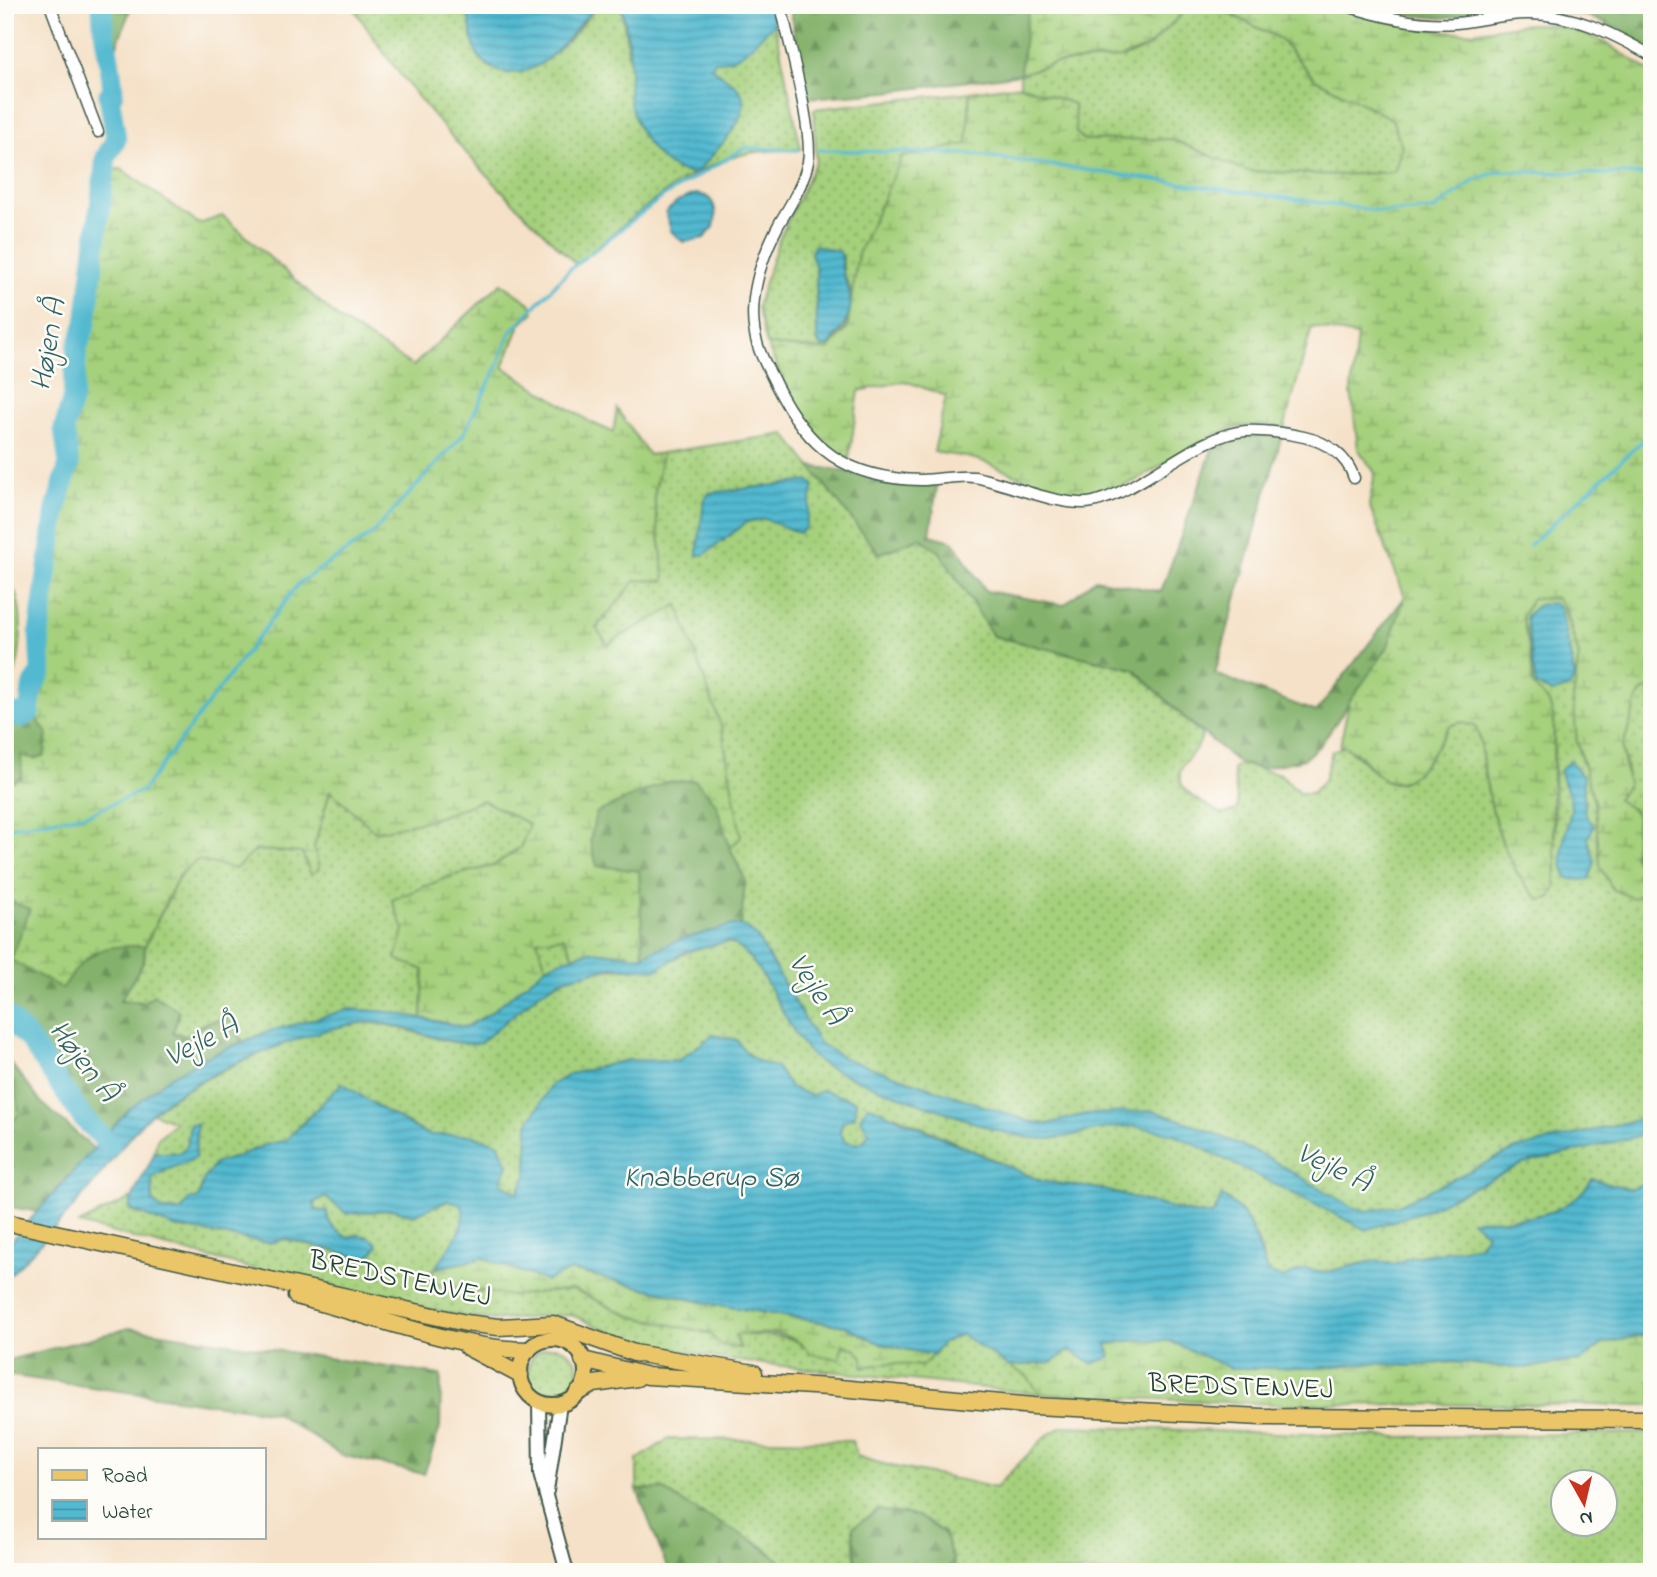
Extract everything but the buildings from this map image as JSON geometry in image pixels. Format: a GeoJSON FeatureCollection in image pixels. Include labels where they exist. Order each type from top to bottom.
{"type":"FeatureCollection","features":[{"type":"Feature","properties":{"kind":"highway","name":"BREDSTENVEJ"},"geometry":{"type":"LineString","coordinates":[[8,1223],[446,1337],[500,1348],[528,1350]]}},
{"type":"Feature","properties":{"kind":"highway","name":"BREDSTENVEJ"},"geometry":{"type":"LineString","coordinates":[[83,1241],[476,1324],[566,1326],[634,1353],[829,1387]]}},
{"type":"Feature","properties":{"kind":"highway","name":"BREDSTENVEJ"},"geometry":{"type":"LineString","coordinates":[[446,1337],[520,1375]]}},
{"type":"Feature","properties":{"kind":"highway","name":"BREDSTENVEJ"},"geometry":{"type":"LineString","coordinates":[[583,1360],[648,1376],[829,1387],[1034,1406],[1262,1417],[1652,1419]]}},
{"type":"Feature","properties":{"kind":"highway","name":"BREDSTENVEJ"},"geometry":{"type":"LineString","coordinates":[[579,1392],[594,1384],[648,1376]]}},
{"type":"Feature","properties":{"kind":"main road"},"geometry":{"type":"LineString","coordinates":[[555,1339],[575,1348],[583,1360],[585,1380],[579,1392],[560,1404],[539,1402],[524,1388],[520,1366],[528,1350],[540,1342],[555,1339]]}},
{"type":"Feature","properties":{"kind":"street"},"geometry":{"type":"LineString","coordinates":[[50,5],[98,132]]}},
{"type":"Feature","properties":{"kind":"street"},"geometry":{"type":"LineString","coordinates":[[781,5],[807,130],[808,159],[800,188],[778,228],[762,268],[751,306],[758,346],[785,403],[810,439],[830,456],[861,472],[920,480],[972,477],[1063,500],[1090,503],[1125,490],[1219,438],[1244,431],[1280,432],[1312,439],[1334,449],[1350,463],[1354,478]]}},
{"type":"Feature","properties":{"kind":"street"},"geometry":{"type":"LineString","coordinates":[[1344,5],[1395,18],[1452,23],[1526,14],[1582,22],[1607,30],[1652,56]]}},
{"type":"Feature","properties":{"kind":"street"},"geometry":{"type":"LineString","coordinates":[[539,1402],[540,1474],[567,1572]]}},
{"type":"Feature","properties":{"kind":"street"},"geometry":{"type":"LineString","coordinates":[[547,1495],[560,1404]]}},
{"type":"Feature","properties":{"kind":"green space"},"geometry":{"type":"Polygon","coordinates":[[[96,5],[132,5],[114,53],[98,25],[96,5]]]}},
{"type":"Feature","properties":{"kind":"green space"},"geometry":{"type":"Polygon","coordinates":[[[352,5],[467,5],[477,54],[568,41],[598,5],[621,5],[631,72],[630,102],[704,164],[733,130],[742,109],[727,80],[711,68],[715,61],[775,24],[801,149],[741,155],[695,174],[633,216],[576,264],[485,173],[428,109],[401,76],[352,5]]]}},
{"type":"Feature","properties":{"kind":"green space"},"geometry":{"type":"Polygon","coordinates":[[[814,5],[1029,5],[1020,74],[887,92],[806,98],[790,8],[814,5]]]}},
{"type":"Feature","properties":{"kind":"green space"},"geometry":{"type":"Polygon","coordinates":[[[1029,5],[1336,5],[1381,19],[1461,32],[1521,25],[1551,25],[1592,37],[1652,73],[1652,689],[1643,690],[1638,697],[1622,749],[1628,783],[1617,800],[1634,810],[1637,816],[1634,856],[1648,885],[1648,893],[1633,898],[1613,890],[1600,866],[1595,805],[1577,742],[1573,700],[1579,656],[1566,609],[1556,598],[1532,599],[1522,616],[1531,657],[1533,685],[1549,703],[1554,719],[1552,811],[1556,865],[1555,888],[1551,897],[1540,900],[1517,872],[1508,855],[1495,819],[1475,726],[1461,722],[1449,726],[1428,760],[1408,778],[1398,782],[1387,780],[1355,752],[1340,746],[1349,702],[1387,649],[1405,597],[1369,505],[1375,473],[1358,449],[1351,390],[1357,336],[1312,327],[1284,428],[1257,425],[1232,429],[1208,438],[1117,489],[1092,495],[1064,493],[976,459],[934,452],[946,396],[905,381],[859,391],[849,459],[819,438],[808,425],[790,395],[767,345],[828,350],[847,329],[858,254],[902,157],[967,144],[970,92],[1020,85],[1074,104],[1076,132],[1084,140],[1171,139],[1247,171],[1337,175],[1394,172],[1402,147],[1392,119],[1315,79],[1280,39],[1221,9],[1187,9],[1148,47],[1121,58],[1054,63],[1020,74],[1029,5]]]}},
{"type":"Feature","properties":{"kind":"green space"},"geometry":{"type":"Polygon","coordinates":[[[1355,5],[1652,5],[1652,50],[1622,31],[1588,16],[1522,9],[1442,18],[1380,12],[1355,5]]]}},
{"type":"Feature","properties":{"kind":"green space"},"geometry":{"type":"Polygon","coordinates":[[[1187,9],[1220,9],[1280,39],[1315,79],[1392,119],[1402,147],[1394,172],[1337,175],[1246,171],[1171,139],[1084,141],[1020,85],[1020,74],[1054,63],[1121,58],[1148,47],[1187,9]]]}},
{"type":"Feature","properties":{"kind":"green space"},"geometry":{"type":"Polygon","coordinates":[[[970,92],[967,144],[858,254],[849,314],[850,288],[843,272],[843,257],[811,253],[816,268],[818,342],[830,346],[844,329],[849,317],[847,328],[828,350],[767,345],[757,307],[778,242],[816,161],[814,109],[970,92]]]}},
{"type":"Feature","properties":{"kind":"green space"},"geometry":{"type":"Polygon","coordinates":[[[121,169],[199,224],[223,216],[339,319],[413,366],[501,283],[530,303],[534,312],[520,325],[503,367],[592,423],[613,432],[617,409],[649,455],[662,453],[654,497],[665,581],[636,580],[596,628],[608,645],[678,605],[722,729],[741,837],[730,848],[716,803],[695,780],[665,782],[596,813],[590,841],[597,866],[639,871],[643,956],[590,951],[574,956],[564,937],[537,940],[546,967],[489,1014],[465,1027],[422,1018],[424,970],[396,959],[404,930],[392,900],[451,876],[493,866],[521,847],[529,824],[483,800],[433,819],[376,832],[330,791],[314,847],[319,869],[311,874],[302,853],[256,850],[235,869],[197,860],[179,875],[145,946],[117,947],[96,952],[79,965],[63,989],[11,960],[30,909],[5,899],[5,784],[22,778],[21,755],[34,759],[45,755],[47,733],[33,714],[32,688],[41,673],[39,633],[43,590],[56,509],[69,464],[64,429],[73,397],[77,348],[86,323],[105,170],[121,169]]]}},
{"type":"Feature","properties":{"kind":"green space"},"geometry":{"type":"Polygon","coordinates":[[[785,434],[879,553],[920,538],[940,552],[993,636],[1134,669],[1202,735],[1184,764],[1180,773],[1181,781],[1191,795],[1223,814],[1236,811],[1238,806],[1233,769],[1240,764],[1280,774],[1300,793],[1312,793],[1324,780],[1332,751],[1345,746],[1382,778],[1393,783],[1401,782],[1410,778],[1426,762],[1449,726],[1461,722],[1475,726],[1480,740],[1490,800],[1501,838],[1517,872],[1540,900],[1551,898],[1555,888],[1554,719],[1549,703],[1533,685],[1531,657],[1522,616],[1531,599],[1550,596],[1561,601],[1579,656],[1573,700],[1581,759],[1590,779],[1598,825],[1641,873],[1633,849],[1637,831],[1628,807],[1617,800],[1625,788],[1627,769],[1622,749],[1638,697],[1644,690],[1652,689],[1652,1181],[1629,1189],[1593,1179],[1582,1193],[1555,1210],[1523,1218],[1473,1220],[1487,1233],[1480,1245],[1413,1257],[1393,1264],[1377,1260],[1322,1273],[1306,1268],[1284,1278],[1267,1272],[1256,1236],[1221,1197],[1213,1215],[1195,1214],[1100,1189],[1041,1181],[895,1115],[869,1132],[864,1141],[856,1144],[845,1141],[840,1132],[843,1120],[812,1096],[791,1088],[776,1068],[754,1058],[737,1040],[713,1035],[679,1060],[627,1060],[532,1118],[528,1124],[527,1175],[518,1193],[501,1183],[471,1135],[429,1135],[383,1110],[342,1083],[285,1141],[216,1163],[204,1179],[198,1199],[189,1199],[181,1211],[163,1210],[153,1202],[152,1178],[195,1158],[190,1124],[187,1146],[179,1153],[154,1153],[157,1139],[175,1122],[152,1113],[195,1085],[256,1055],[319,1032],[368,1023],[396,1027],[452,1042],[480,1043],[539,993],[575,974],[666,962],[702,946],[730,942],[745,880],[730,848],[741,837],[678,605],[607,645],[596,628],[636,579],[665,580],[654,497],[662,453],[785,434]]]}},
{"type":"Feature","properties":{"kind":"green space"},"geometry":{"type":"Polygon","coordinates":[[[1244,435],[1282,435],[1215,674],[1316,712],[1405,597],[1387,649],[1320,745],[1304,759],[1262,768],[1240,764],[1185,718],[1134,669],[993,636],[940,552],[920,538],[879,554],[810,466],[937,486],[930,535],[953,541],[986,591],[1064,605],[1095,579],[1161,592],[1212,450],[1244,435]]]}},
{"type":"Feature","properties":{"kind":"green space"},"geometry":{"type":"Polygon","coordinates":[[[5,572],[17,597],[21,632],[15,671],[5,687],[5,572]]]}},
{"type":"Feature","properties":{"kind":"green space"},"geometry":{"type":"Polygon","coordinates":[[[33,714],[47,733],[45,755],[18,779],[5,784],[5,730],[12,725],[23,725],[33,714]]]}},
{"type":"Feature","properties":{"kind":"green space"},"geometry":{"type":"Polygon","coordinates":[[[695,780],[716,803],[730,848],[745,880],[741,925],[688,937],[643,956],[639,871],[597,866],[590,841],[596,812],[665,782],[695,780]]]}},
{"type":"Feature","properties":{"kind":"green space"},"geometry":{"type":"Polygon","coordinates":[[[330,791],[349,806],[433,819],[483,800],[529,824],[521,847],[493,866],[451,876],[392,900],[424,969],[422,1018],[376,1013],[330,1017],[286,1027],[242,1042],[230,1017],[203,1024],[186,1036],[172,1033],[144,1002],[120,1001],[144,961],[145,946],[180,875],[197,859],[234,869],[256,850],[302,853],[311,874],[314,847],[330,791]]]}},
{"type":"Feature","properties":{"kind":"green space"},"geometry":{"type":"Polygon","coordinates":[[[5,899],[30,909],[12,960],[76,966],[108,945],[145,946],[144,961],[120,1001],[144,1002],[154,995],[179,1011],[173,1033],[186,1036],[203,1024],[230,1017],[242,1042],[167,1081],[134,1107],[104,1138],[34,1039],[5,1006],[5,899]]]}},
{"type":"Feature","properties":{"kind":"green space"},"geometry":{"type":"Polygon","coordinates":[[[564,937],[574,956],[546,967],[536,940],[564,937]]]}},
{"type":"Feature","properties":{"kind":"green space"},"geometry":{"type":"Polygon","coordinates":[[[5,1056],[41,1102],[94,1149],[38,1212],[5,1206],[5,1056]]]}},
{"type":"Feature","properties":{"kind":"green space"},"geometry":{"type":"Polygon","coordinates":[[[9,1077],[15,1084],[19,1114],[5,1130],[5,1080],[9,1077]]]}},
{"type":"Feature","properties":{"kind":"green space"},"geometry":{"type":"Polygon","coordinates":[[[325,1197],[370,1212],[393,1209],[413,1215],[447,1200],[462,1205],[463,1215],[457,1235],[425,1282],[549,1292],[573,1289],[630,1316],[694,1328],[740,1347],[734,1335],[777,1336],[800,1341],[839,1359],[842,1344],[855,1349],[863,1357],[863,1367],[889,1363],[922,1366],[943,1343],[961,1334],[1027,1376],[1040,1394],[728,1360],[632,1341],[572,1315],[496,1320],[461,1316],[289,1278],[79,1224],[131,1198],[130,1210],[268,1243],[286,1239],[368,1259],[359,1234],[347,1237],[331,1227],[318,1213],[314,1202],[325,1197]]]}},
{"type":"Feature","properties":{"kind":"green space"},"geometry":{"type":"Polygon","coordinates":[[[484,1258],[546,1281],[570,1270],[706,1303],[845,1326],[881,1344],[933,1355],[922,1366],[889,1363],[863,1367],[863,1357],[855,1349],[842,1344],[840,1359],[811,1354],[803,1345],[777,1334],[735,1335],[740,1348],[720,1345],[709,1333],[630,1316],[573,1289],[510,1296],[425,1282],[436,1268],[484,1258]]]}},
{"type":"Feature","properties":{"kind":"green space"},"geometry":{"type":"Polygon","coordinates":[[[129,1328],[441,1375],[440,1428],[424,1474],[341,1455],[276,1413],[5,1375],[5,1361],[129,1328]]]}},
{"type":"Feature","properties":{"kind":"green space"},"geometry":{"type":"Polygon","coordinates":[[[1652,1333],[1652,1405],[1276,1404],[1040,1394],[1027,1376],[1008,1366],[1051,1363],[1069,1350],[1136,1340],[1170,1341],[1231,1368],[1315,1368],[1368,1363],[1412,1366],[1452,1362],[1518,1368],[1581,1361],[1602,1344],[1652,1333]]]}},
{"type":"Feature","properties":{"kind":"green space"},"geometry":{"type":"Polygon","coordinates":[[[553,1347],[571,1354],[578,1372],[571,1390],[553,1397],[535,1390],[528,1372],[535,1354],[553,1347]]]}},
{"type":"Feature","properties":{"kind":"green space"},"geometry":{"type":"Polygon","coordinates":[[[1063,1426],[1399,1437],[1652,1433],[1652,1572],[957,1572],[944,1533],[853,1527],[856,1572],[774,1572],[780,1561],[762,1545],[692,1511],[663,1489],[637,1490],[637,1460],[668,1439],[852,1441],[857,1456],[995,1488],[1046,1436],[1063,1426]]]}},
{"type":"Feature","properties":{"kind":"green space"},"geometry":{"type":"Polygon","coordinates":[[[663,1489],[767,1550],[780,1561],[774,1572],[669,1572],[637,1490],[663,1489]]]}},
{"type":"Feature","properties":{"kind":"green space"},"geometry":{"type":"Polygon","coordinates":[[[878,1510],[918,1516],[944,1533],[957,1572],[856,1572],[853,1527],[878,1510]]]}},
{"type":"Feature","properties":{"kind":"water"},"geometry":{"type":"Polygon","coordinates":[[[467,5],[598,5],[547,59],[522,72],[507,73],[490,66],[477,53],[467,5]]]}},
{"type":"Feature","properties":{"kind":"water"},"geometry":{"type":"Polygon","coordinates":[[[621,5],[770,5],[775,24],[741,54],[725,61],[715,61],[711,67],[738,88],[744,106],[735,127],[695,174],[683,172],[661,159],[638,126],[629,99],[629,49],[621,5]]]}},
{"type":"Feature","properties":{"kind":"water"},"geometry":{"type":"Polygon","coordinates":[[[695,194],[707,197],[714,204],[714,227],[704,238],[683,242],[671,231],[666,212],[678,201],[695,194]]]}},
{"type":"Feature","properties":{"kind":"water"},"geometry":{"type":"Polygon","coordinates":[[[815,245],[840,252],[850,299],[846,321],[831,344],[825,347],[819,345],[817,337],[816,268],[811,253],[815,245]]]}},
{"type":"Feature","properties":{"kind":"water"},"geometry":{"type":"Polygon","coordinates":[[[809,481],[814,485],[805,529],[799,533],[765,519],[747,522],[704,555],[697,555],[704,501],[709,493],[809,481]]]}},
{"type":"Feature","properties":{"kind":"water"},"geometry":{"type":"Polygon","coordinates":[[[1553,603],[1560,608],[1575,677],[1569,688],[1552,693],[1536,685],[1526,616],[1538,605],[1553,603]]]}},
{"type":"Feature","properties":{"kind":"water"},"geometry":{"type":"Polygon","coordinates":[[[1570,760],[1583,777],[1585,813],[1594,826],[1588,838],[1595,862],[1589,880],[1569,879],[1562,864],[1571,808],[1560,771],[1570,760]]]}},
{"type":"Feature","properties":{"kind":"water"},"geometry":{"type":"Polygon","coordinates":[[[733,925],[746,927],[757,937],[819,1043],[844,1058],[1028,1121],[1048,1124],[1085,1114],[1154,1111],[1195,1125],[1265,1156],[1352,1207],[1367,1211],[1398,1205],[1516,1149],[1652,1116],[1652,1133],[1523,1164],[1424,1211],[1366,1230],[1176,1135],[1121,1127],[1052,1139],[1020,1136],[983,1126],[839,1072],[811,1055],[753,962],[741,949],[727,942],[686,951],[656,970],[610,967],[561,980],[539,993],[480,1043],[450,1041],[390,1025],[360,1023],[310,1035],[221,1070],[194,1084],[152,1113],[68,1213],[5,1280],[5,1248],[127,1111],[171,1076],[213,1054],[267,1032],[350,1009],[390,1012],[466,1027],[489,1014],[546,967],[559,961],[590,951],[643,956],[673,942],[733,925]]]}},
{"type":"Feature","properties":{"kind":"water","name":"Knabberup Sø"},"geometry":{"type":"Polygon","coordinates":[[[713,1035],[737,1040],[754,1058],[776,1067],[791,1088],[812,1096],[822,1090],[856,1101],[855,1117],[843,1121],[840,1132],[845,1141],[856,1144],[864,1141],[869,1132],[860,1118],[868,1105],[1041,1181],[1100,1189],[1194,1214],[1213,1215],[1222,1196],[1240,1210],[1252,1229],[1267,1272],[1283,1278],[1306,1268],[1322,1273],[1377,1260],[1393,1264],[1413,1257],[1480,1245],[1487,1233],[1471,1220],[1522,1218],[1554,1211],[1581,1193],[1592,1179],[1629,1189],[1652,1181],[1652,1333],[1602,1344],[1581,1361],[1518,1368],[1452,1362],[1412,1366],[1368,1363],[1315,1368],[1230,1368],[1170,1341],[1136,1340],[1107,1344],[1111,1357],[1092,1364],[1069,1350],[1051,1363],[1008,1366],[961,1334],[943,1343],[933,1355],[881,1344],[845,1326],[706,1303],[571,1270],[546,1281],[484,1258],[436,1268],[456,1238],[462,1222],[462,1205],[447,1201],[413,1215],[393,1209],[347,1214],[325,1197],[314,1202],[315,1210],[327,1211],[331,1224],[347,1237],[364,1236],[375,1241],[378,1245],[368,1259],[286,1239],[268,1243],[174,1227],[130,1210],[133,1195],[154,1153],[180,1153],[187,1146],[190,1124],[197,1124],[195,1158],[152,1178],[153,1202],[163,1210],[181,1211],[189,1199],[198,1199],[204,1179],[216,1163],[285,1141],[342,1083],[428,1135],[471,1135],[498,1143],[508,1164],[501,1183],[518,1193],[527,1175],[528,1124],[551,1085],[570,1074],[627,1060],[679,1060],[713,1035]]]}},
{"type":"Feature","properties":{"kind":"waterway","name":"Højen Å"},"geometry":{"type":"LineString","coordinates":[[5,716],[18,714],[22,717],[29,713],[32,688],[41,673],[39,633],[56,509],[69,464],[64,429],[73,397],[77,348],[86,323],[106,157],[116,139],[109,95],[113,93],[102,5]]}},
{"type":"Feature","properties":{"kind":"waterway"},"geometry":{"type":"LineString","coordinates":[[5,831],[9,827],[89,814],[142,791],[299,583],[371,535],[463,435],[498,365],[510,333],[570,269],[662,197],[745,148],[798,150]]}},
{"type":"Feature","properties":{"kind":"waterway"},"geometry":{"type":"LineString","coordinates":[[819,150],[971,154],[1386,212],[1434,210],[1476,179],[1500,171],[1652,175]]}},
{"type":"Feature","properties":{"kind":"waterway"},"geometry":{"type":"LineString","coordinates":[[1530,545],[1652,432]]}},
{"type":"Feature","properties":{"kind":"waterway","name":"Højen Å"},"geometry":{"type":"LineString","coordinates":[[5,1015],[28,1038],[82,1117],[110,1145]]}},
{"type":"Feature","properties":{"kind":"water label","name":"Vejle Å"},"geometry":{"type":"Point","coordinates":[815,990]}},
{"type":"Feature","properties":{"kind":"water label","name":"Vejle Å"},"geometry":{"type":"Point","coordinates":[202,1043]}},
{"type":"Feature","properties":{"kind":"water label","name":"Vejle Å"},"geometry":{"type":"Point","coordinates":[1333,1169]}}]}
